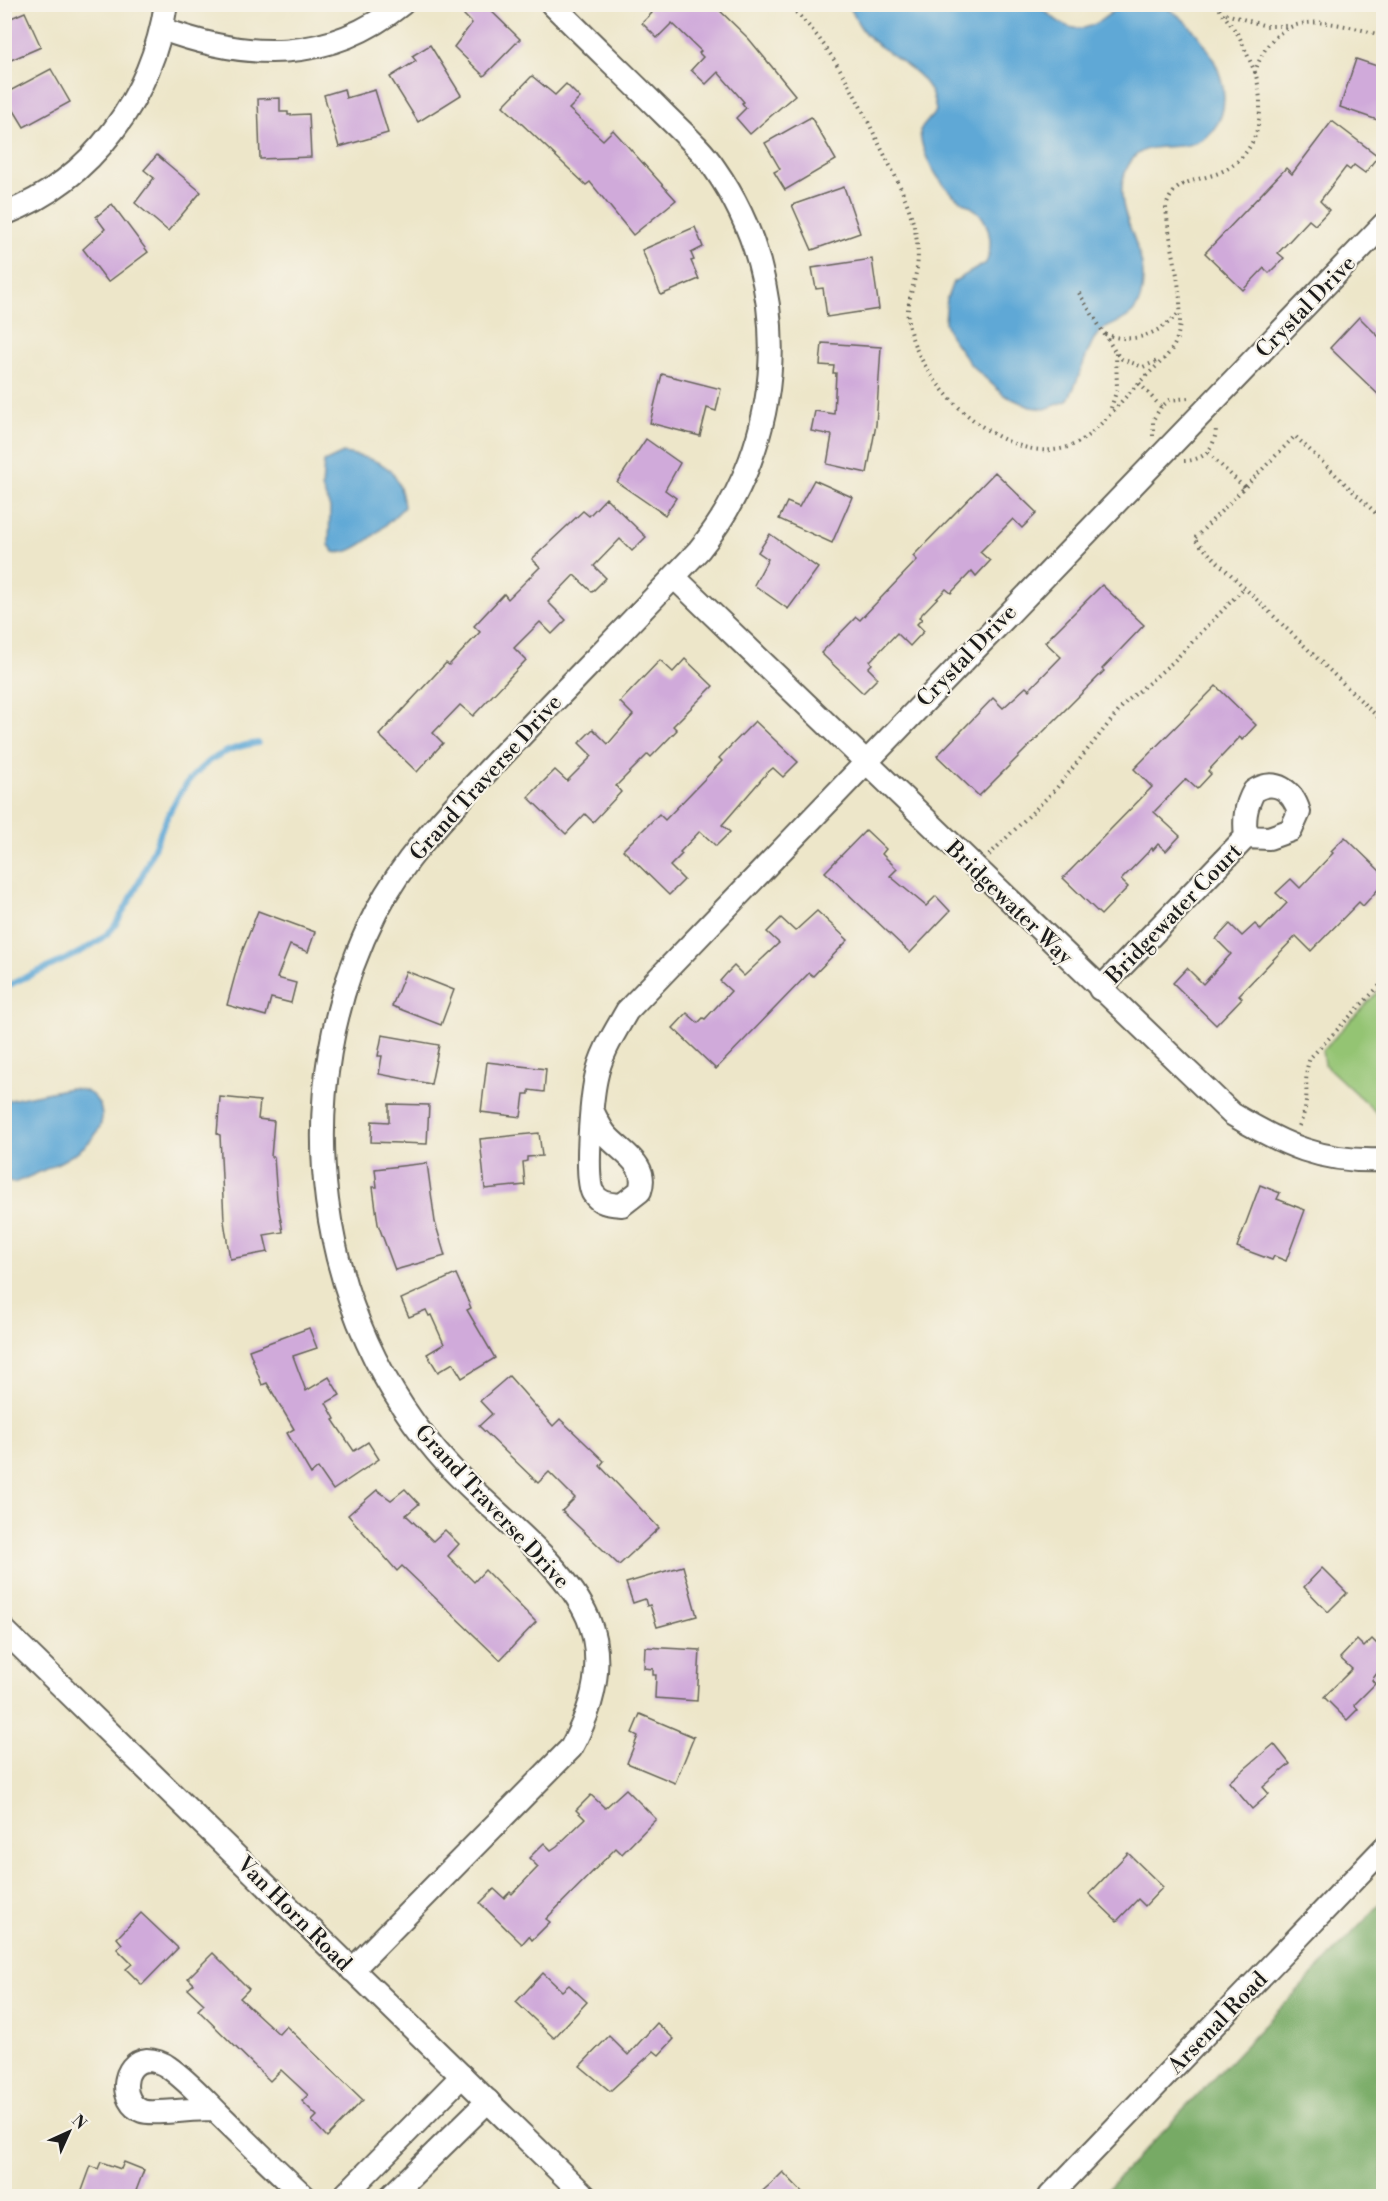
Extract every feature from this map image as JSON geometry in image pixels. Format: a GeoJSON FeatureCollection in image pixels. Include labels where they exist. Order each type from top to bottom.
{"type":"FeatureCollection","features":[{"type":"Feature","properties":{"kind":"street"},"geometry":{"type":"LineString","coordinates":[[8,206],[57,186],[114,132],[137,95],[150,67],[162,29],[166,4]]}},
{"type":"Feature","properties":{"kind":"street"},"geometry":{"type":"LineString","coordinates":[[162,29],[227,49],[284,52],[344,37],[372,24],[402,4]]}},
{"type":"Feature","properties":{"kind":"street","name":"Grand Traverse Drive"},"geometry":{"type":"LineString","coordinates":[[352,1970],[571,1748],[591,1705],[596,1674],[592,1631],[572,1589],[441,1457],[401,1404],[361,1328],[341,1273],[326,1206],[323,1178],[321,1121],[332,1036],[340,1005],[362,942],[388,891],[414,852],[513,743],[674,577],[725,516],[744,482],[756,448],[770,385],[772,327],[768,296],[748,228],[716,170],[699,148],[552,4]]}},
{"type":"Feature","properties":{"kind":"street","name":"Crystal Drive"},"geometry":{"type":"LineString","coordinates":[[593,1112],[596,1077],[609,1041],[627,1011],[1206,408],[1379,238]]}},
{"type":"Feature","properties":{"kind":"street","name":"Bridgewater Way"},"geometry":{"type":"LineString","coordinates":[[674,577],[1232,1114],[1289,1146],[1326,1157],[1383,1160]]}},
{"type":"Feature","properties":{"kind":"street","name":"Bridgewater Court"},"geometry":{"type":"LineString","coordinates":[[1100,989],[1246,837]]}},
{"type":"Feature","properties":{"kind":"street","name":"Van Horn Road"},"geometry":{"type":"LineString","coordinates":[[4,1630],[585,2196]]}},
{"type":"Feature","properties":{"kind":"street","name":"Arsenal Road"},"geometry":{"type":"LineString","coordinates":[[1050,2196],[1383,1848]]}},
{"type":"Feature","properties":{"kind":"street"},"geometry":{"type":"LineString","coordinates":[[344,2196],[462,2076]]}},
{"type":"Feature","properties":{"kind":"street"},"geometry":{"type":"LineString","coordinates":[[391,2196],[488,2102]]}},
{"type":"Feature","properties":{"kind":"street"},"geometry":{"type":"LineString","coordinates":[[214,2109],[304,2196]]}},
{"type":"Feature","properties":{"kind":"path"},"geometry":{"type":"LineString","coordinates":[[787,4],[810,26],[835,59],[900,187],[913,220],[918,249],[908,320],[919,351],[946,392],[962,411],[990,434],[1027,448],[1044,450],[1074,444],[1093,431],[1167,355],[1175,340],[1180,313],[1178,283],[1167,214],[1169,197],[1180,185],[1222,171],[1242,157],[1254,139],[1260,122],[1261,102],[1256,72],[1239,36],[1216,4]]}},
{"type":"Feature","properties":{"kind":"path"},"geometry":{"type":"LineString","coordinates":[[1223,12],[1232,18],[1266,26],[1329,22],[1383,36]]}},
{"type":"Feature","properties":{"kind":"path"},"geometry":{"type":"LineString","coordinates":[[1256,72],[1265,49],[1281,31],[1292,26]]}},
{"type":"Feature","properties":{"kind":"path"},"geometry":{"type":"LineString","coordinates":[[1079,293],[1122,359],[1143,367],[1152,365],[1167,355]]}},
{"type":"Feature","properties":{"kind":"path"},"geometry":{"type":"LineString","coordinates":[[1104,333],[1123,338],[1148,336],[1180,313]]}},
{"type":"Feature","properties":{"kind":"path"},"geometry":{"type":"LineString","coordinates":[[1109,412],[1117,388],[1116,353]]}},
{"type":"Feature","properties":{"kind":"path"},"geometry":{"type":"LineString","coordinates":[[1139,383],[1161,407],[1170,400],[1180,398],[1196,400],[1206,408]]}},
{"type":"Feature","properties":{"kind":"path"},"geometry":{"type":"LineString","coordinates":[[1383,521],[1294,436],[1194,539],[1383,723]]}},
{"type":"Feature","properties":{"kind":"path"},"geometry":{"type":"LineString","coordinates":[[1208,453],[1244,487]]}},
{"type":"Feature","properties":{"kind":"path"},"geometry":{"type":"LineString","coordinates":[[976,869],[1017,825],[1055,790],[1126,702],[1173,662],[1243,589]]}},
{"type":"Feature","properties":{"kind":"path"},"geometry":{"type":"LineString","coordinates":[[1289,1146],[1308,1104],[1306,1072],[1310,1058],[1383,981]]}},
{"type":"Feature","properties":{"kind":"green space"},"geometry":{"type":"Polygon","coordinates":[[[1382,987],[1384,1116],[1380,1116],[1324,1064],[1322,1051],[1382,987]]]}},
{"type":"Feature","properties":{"kind":"green space"},"geometry":{"type":"Polygon","coordinates":[[[1383,1901],[1383,2196],[1101,2196],[1383,1901]]]}},
{"type":"Feature","properties":{"kind":"water"},"geometry":{"type":"Polygon","coordinates":[[[1157,4],[1177,15],[1191,27],[1214,60],[1221,79],[1224,97],[1222,114],[1213,130],[1201,140],[1189,145],[1151,148],[1140,152],[1131,161],[1124,176],[1123,202],[1142,268],[1141,297],[1130,315],[1107,327],[1094,339],[1067,401],[1045,409],[1030,407],[1004,395],[971,365],[950,336],[945,322],[947,298],[953,282],[986,263],[990,251],[989,231],[980,214],[944,185],[927,158],[920,130],[936,111],[928,87],[921,77],[868,36],[849,5],[1039,5],[1069,27],[1086,28],[1123,5],[1157,4]]]}},
{"type":"Feature","properties":{"kind":"water"},"geometry":{"type":"Polygon","coordinates":[[[343,453],[368,458],[386,467],[398,483],[404,507],[362,544],[343,552],[334,552],[329,545],[330,508],[322,488],[324,462],[343,453]]]}},
{"type":"Feature","properties":{"kind":"water"},"geometry":{"type":"Polygon","coordinates":[[[70,1088],[88,1092],[98,1101],[102,1120],[97,1133],[72,1155],[41,1172],[14,1183],[5,1179],[5,1101],[70,1088]]]}},
{"type":"Feature","properties":{"kind":"building"},"geometry":{"type":"Polygon","coordinates":[[[471,4],[484,4],[520,39],[484,76],[454,47],[472,23],[462,13],[471,4]]]}},
{"type":"Feature","properties":{"kind":"building"},"geometry":{"type":"Polygon","coordinates":[[[642,4],[713,4],[749,39],[795,95],[750,134],[736,118],[746,108],[742,103],[744,102],[718,72],[706,84],[691,70],[703,57],[699,53],[701,51],[672,23],[657,38],[642,23],[652,13],[642,4]]]}},
{"type":"Feature","properties":{"kind":"building"},"geometry":{"type":"Polygon","coordinates":[[[25,12],[41,47],[4,63],[4,21],[25,12]]]}},
{"type":"Feature","properties":{"kind":"building"},"geometry":{"type":"Polygon","coordinates":[[[430,45],[461,95],[418,122],[390,77],[416,61],[412,56],[430,45]]]}},
{"type":"Feature","properties":{"kind":"building"},"geometry":{"type":"Polygon","coordinates":[[[1356,59],[1383,68],[1383,122],[1340,107],[1356,59]]]}},
{"type":"Feature","properties":{"kind":"building"},"geometry":{"type":"Polygon","coordinates":[[[51,69],[70,102],[24,127],[4,94],[51,69]]]}},
{"type":"Feature","properties":{"kind":"building"},"geometry":{"type":"Polygon","coordinates":[[[532,76],[555,95],[566,84],[580,98],[569,109],[603,140],[613,130],[676,200],[633,235],[590,182],[586,185],[503,106],[532,76]]]}},
{"type":"Feature","properties":{"kind":"building"},"geometry":{"type":"Polygon","coordinates":[[[344,89],[346,98],[375,90],[388,133],[339,147],[324,95],[344,89]]]}},
{"type":"Feature","properties":{"kind":"building"},"geometry":{"type":"Polygon","coordinates":[[[280,98],[280,112],[288,112],[288,115],[309,114],[311,157],[260,159],[258,99],[280,98]]]}},
{"type":"Feature","properties":{"kind":"building"},"geometry":{"type":"Polygon","coordinates":[[[811,117],[836,160],[785,190],[774,172],[780,169],[765,143],[811,117]]]}},
{"type":"Feature","properties":{"kind":"building"},"geometry":{"type":"Polygon","coordinates":[[[1332,121],[1378,156],[1365,173],[1354,165],[1350,170],[1346,167],[1320,201],[1329,210],[1315,225],[1309,220],[1278,253],[1284,258],[1269,273],[1264,268],[1243,290],[1205,253],[1286,168],[1292,174],[1332,121]]]}},
{"type":"Feature","properties":{"kind":"building"},"geometry":{"type":"Polygon","coordinates":[[[157,155],[201,192],[168,231],[135,203],[154,178],[144,170],[157,155]]]}},
{"type":"Feature","properties":{"kind":"building"},"geometry":{"type":"Polygon","coordinates":[[[844,187],[860,233],[812,250],[792,205],[844,187]]]}},
{"type":"Feature","properties":{"kind":"building"},"geometry":{"type":"Polygon","coordinates":[[[112,204],[148,252],[108,282],[83,249],[105,229],[96,217],[112,204]]]}},
{"type":"Feature","properties":{"kind":"building"},"geometry":{"type":"Polygon","coordinates":[[[695,227],[703,247],[691,253],[694,260],[691,261],[699,279],[661,295],[642,250],[695,227]]]}},
{"type":"Feature","properties":{"kind":"building"},"geometry":{"type":"Polygon","coordinates":[[[872,259],[879,309],[827,317],[823,288],[816,289],[812,268],[872,259]]]}},
{"type":"Feature","properties":{"kind":"building"},"geometry":{"type":"Polygon","coordinates":[[[1359,317],[1383,341],[1383,399],[1330,348],[1359,317]]]}},
{"type":"Feature","properties":{"kind":"building"},"geometry":{"type":"Polygon","coordinates":[[[822,343],[881,347],[876,425],[867,473],[827,464],[832,435],[811,431],[815,411],[834,414],[836,373],[833,373],[834,366],[820,365],[822,343]]]}},
{"type":"Feature","properties":{"kind":"building"},"geometry":{"type":"Polygon","coordinates":[[[662,374],[721,389],[716,411],[707,408],[700,436],[650,423],[662,374]]]}},
{"type":"Feature","properties":{"kind":"building"},"geometry":{"type":"Polygon","coordinates":[[[646,439],[680,463],[665,490],[676,498],[665,515],[617,482],[646,439]]]}},
{"type":"Feature","properties":{"kind":"building"},"geometry":{"type":"Polygon","coordinates":[[[995,472],[1037,513],[1022,528],[1013,519],[980,552],[990,561],[976,576],[972,571],[951,593],[946,589],[919,617],[922,619],[917,624],[924,631],[910,646],[897,633],[870,661],[872,664],[868,668],[878,678],[863,693],[821,653],[856,617],[860,620],[917,560],[913,556],[995,472]]]}},
{"type":"Feature","properties":{"kind":"building"},"geometry":{"type":"Polygon","coordinates":[[[814,480],[852,497],[832,543],[779,519],[787,502],[799,507],[814,480]]]}},
{"type":"Feature","properties":{"kind":"building"},"geometry":{"type":"Polygon","coordinates":[[[606,498],[646,537],[632,551],[620,539],[594,566],[606,578],[592,592],[574,575],[548,602],[566,620],[552,634],[540,622],[514,648],[526,660],[473,716],[460,705],[433,733],[443,743],[417,772],[379,735],[446,663],[449,665],[480,632],[474,626],[504,594],[508,599],[540,567],[532,559],[583,511],[589,516],[606,498]]]}},
{"type":"Feature","properties":{"kind":"building"},"geometry":{"type":"Polygon","coordinates":[[[770,534],[818,568],[788,609],[754,585],[768,559],[758,552],[770,534]]]}},
{"type":"Feature","properties":{"kind":"building"},"geometry":{"type":"Polygon","coordinates":[[[1102,585],[1144,625],[1102,669],[1104,671],[979,796],[937,756],[993,698],[1003,708],[1026,687],[1029,690],[1061,657],[1045,642],[1102,585]]]}},
{"type":"Feature","properties":{"kind":"building"},"geometry":{"type":"Polygon","coordinates":[[[685,659],[713,686],[673,726],[677,730],[651,757],[648,754],[616,786],[621,792],[593,822],[585,814],[566,834],[528,797],[555,770],[567,781],[592,756],[579,743],[593,729],[608,744],[633,715],[620,702],[660,660],[673,672],[685,659]]]}},
{"type":"Feature","properties":{"kind":"building"},"geometry":{"type":"Polygon","coordinates":[[[1216,686],[1256,725],[1242,740],[1240,737],[1208,771],[1211,774],[1197,789],[1186,779],[1154,812],[1180,836],[1166,851],[1158,844],[1153,850],[1152,848],[1121,880],[1128,887],[1101,915],[1063,878],[1152,787],[1134,769],[1216,686]]]}},
{"type":"Feature","properties":{"kind":"building"},"geometry":{"type":"Polygon","coordinates":[[[755,721],[798,762],[783,777],[773,768],[767,773],[722,825],[730,832],[716,846],[700,831],[670,866],[684,880],[669,895],[623,850],[659,814],[665,820],[722,761],[719,758],[755,721]]]}},
{"type":"Feature","properties":{"kind":"building"},"geometry":{"type":"Polygon","coordinates":[[[866,830],[886,849],[882,854],[897,869],[890,876],[926,906],[936,896],[950,911],[910,953],[825,872],[866,830]]]}},
{"type":"Feature","properties":{"kind":"building"},"geometry":{"type":"Polygon","coordinates":[[[1345,837],[1383,874],[1383,884],[1363,906],[1359,902],[1311,951],[1296,936],[1239,995],[1242,998],[1216,1025],[1173,983],[1187,968],[1203,984],[1231,954],[1216,939],[1230,924],[1242,936],[1255,924],[1261,930],[1287,903],[1276,893],[1291,879],[1300,888],[1345,837]]]}},
{"type":"Feature","properties":{"kind":"building"},"geometry":{"type":"Polygon","coordinates":[[[258,911],[315,932],[308,952],[290,945],[277,978],[296,983],[291,1003],[271,998],[266,1016],[227,1005],[240,957],[258,911]]]}},
{"type":"Feature","properties":{"kind":"building"},"geometry":{"type":"Polygon","coordinates":[[[817,911],[848,940],[813,976],[809,973],[716,1069],[673,1028],[687,1013],[698,1023],[703,1018],[705,1019],[731,991],[720,981],[727,973],[734,966],[744,976],[779,943],[767,932],[781,918],[795,931],[817,911]]]}},
{"type":"Feature","properties":{"kind":"building"},"geometry":{"type":"Polygon","coordinates":[[[406,971],[454,990],[441,1025],[392,1006],[406,971]]]}},
{"type":"Feature","properties":{"kind":"building"},"geometry":{"type":"Polygon","coordinates":[[[382,1035],[439,1045],[431,1084],[379,1074],[382,1056],[378,1056],[382,1035]]]}},
{"type":"Feature","properties":{"kind":"building"},"geometry":{"type":"Polygon","coordinates":[[[487,1062],[546,1069],[544,1092],[529,1090],[529,1094],[524,1094],[521,1117],[481,1112],[487,1062]]]}},
{"type":"Feature","properties":{"kind":"building"},"geometry":{"type":"Polygon","coordinates":[[[220,1097],[260,1101],[258,1119],[274,1121],[271,1157],[274,1157],[277,1199],[283,1232],[264,1235],[268,1252],[230,1259],[224,1221],[220,1135],[217,1134],[220,1097]]]}},
{"type":"Feature","properties":{"kind":"building"},"geometry":{"type":"Polygon","coordinates":[[[389,1104],[429,1105],[427,1144],[371,1142],[372,1121],[389,1122],[389,1104]]]}},
{"type":"Feature","properties":{"kind":"building"},"geometry":{"type":"Polygon","coordinates":[[[539,1133],[542,1156],[527,1157],[527,1161],[523,1162],[525,1185],[485,1189],[480,1139],[539,1133]]]}},
{"type":"Feature","properties":{"kind":"building"},"geometry":{"type":"Polygon","coordinates":[[[427,1163],[435,1222],[445,1256],[395,1270],[378,1224],[373,1187],[377,1187],[375,1169],[427,1163]]]}},
{"type":"Feature","properties":{"kind":"building"},"geometry":{"type":"Polygon","coordinates":[[[1260,1185],[1280,1193],[1277,1199],[1305,1210],[1286,1261],[1274,1256],[1272,1260],[1237,1247],[1260,1185]]]}},
{"type":"Feature","properties":{"kind":"building"},"geometry":{"type":"Polygon","coordinates":[[[456,1274],[471,1308],[467,1310],[495,1358],[462,1378],[453,1363],[438,1372],[427,1354],[444,1344],[431,1315],[429,1316],[426,1310],[409,1317],[401,1299],[456,1274]]]}},
{"type":"Feature","properties":{"kind":"building"},"geometry":{"type":"Polygon","coordinates":[[[309,1328],[317,1348],[293,1356],[306,1391],[329,1377],[340,1395],[326,1403],[335,1419],[333,1420],[354,1451],[368,1442],[379,1459],[333,1490],[318,1468],[311,1474],[287,1433],[294,1429],[267,1383],[262,1385],[249,1350],[309,1328]]]}},
{"type":"Feature","properties":{"kind":"building"},"geometry":{"type":"Polygon","coordinates":[[[509,1376],[553,1426],[560,1419],[604,1461],[600,1466],[659,1528],[619,1565],[562,1511],[575,1498],[549,1472],[538,1483],[479,1426],[492,1414],[480,1401],[509,1376]]]}},
{"type":"Feature","properties":{"kind":"building"},"geometry":{"type":"Polygon","coordinates":[[[405,1489],[419,1504],[406,1515],[433,1541],[445,1530],[459,1544],[448,1556],[474,1582],[485,1570],[536,1622],[500,1660],[402,1566],[397,1571],[348,1515],[377,1490],[391,1500],[405,1489]]]}},
{"type":"Feature","properties":{"kind":"building"},"geometry":{"type":"Polygon","coordinates":[[[683,1566],[697,1616],[657,1627],[650,1605],[647,1606],[645,1599],[633,1603],[626,1583],[683,1566]]]}},
{"type":"Feature","properties":{"kind":"building"},"geometry":{"type":"Polygon","coordinates":[[[1322,1568],[1347,1593],[1328,1612],[1304,1587],[1322,1568]]]}},
{"type":"Feature","properties":{"kind":"building"},"geometry":{"type":"Polygon","coordinates":[[[1372,1639],[1383,1650],[1383,1665],[1372,1680],[1375,1684],[1354,1705],[1358,1709],[1347,1720],[1324,1697],[1352,1669],[1340,1658],[1357,1640],[1364,1647],[1372,1639]]]}},
{"type":"Feature","properties":{"kind":"building"},"geometry":{"type":"Polygon","coordinates":[[[645,1647],[700,1650],[697,1701],[655,1698],[656,1675],[653,1675],[653,1669],[644,1668],[645,1647]]]}},
{"type":"Feature","properties":{"kind":"building"},"geometry":{"type":"Polygon","coordinates":[[[640,1714],[694,1737],[675,1783],[627,1763],[638,1736],[632,1733],[640,1714]]]}},
{"type":"Feature","properties":{"kind":"building"},"geometry":{"type":"Polygon","coordinates":[[[1274,1744],[1290,1764],[1263,1787],[1269,1794],[1252,1809],[1229,1782],[1274,1744]]]}},
{"type":"Feature","properties":{"kind":"building"},"geometry":{"type":"Polygon","coordinates":[[[626,1789],[656,1819],[622,1854],[616,1848],[546,1919],[550,1922],[532,1940],[529,1936],[522,1944],[480,1903],[494,1889],[504,1898],[510,1892],[512,1894],[538,1867],[529,1858],[544,1843],[551,1850],[557,1846],[585,1819],[576,1810],[591,1795],[605,1808],[626,1789]]]}},
{"type":"Feature","properties":{"kind":"building"},"geometry":{"type":"Polygon","coordinates":[[[1128,1853],[1163,1887],[1145,1906],[1138,1899],[1117,1921],[1089,1894],[1128,1853]]]}},
{"type":"Feature","properties":{"kind":"building"},"geometry":{"type":"Polygon","coordinates":[[[141,1913],[178,1948],[142,1985],[126,1969],[132,1964],[117,1949],[122,1944],[117,1938],[141,1913]]]}},
{"type":"Feature","properties":{"kind":"building"},"geometry":{"type":"Polygon","coordinates":[[[213,1953],[249,1989],[240,1998],[279,2034],[286,2026],[363,2100],[327,2137],[312,2121],[317,2116],[302,2101],[308,2095],[281,2070],[270,2081],[198,2010],[204,2004],[188,1989],[194,1984],[188,1978],[213,1953]]]}},
{"type":"Feature","properties":{"kind":"building"},"geometry":{"type":"Polygon","coordinates":[[[543,1973],[562,1991],[569,1985],[587,2002],[554,2038],[516,2002],[543,1973]]]}},
{"type":"Feature","properties":{"kind":"building"},"geometry":{"type":"Polygon","coordinates":[[[657,2023],[674,2039],[659,2055],[654,2051],[610,2091],[580,2066],[609,2036],[628,2055],[657,2023]]]}},
{"type":"Feature","properties":{"kind":"building"},"geometry":{"type":"Polygon","coordinates":[[[101,2162],[121,2169],[124,2162],[144,2170],[134,2196],[80,2196],[91,2166],[98,2169],[101,2162]]]}},
{"type":"Feature","properties":{"kind":"building"},"geometry":{"type":"Polygon","coordinates":[[[783,2172],[806,2196],[757,2196],[775,2180],[783,2172]]]}},
{"type":"Feature","properties":{"kind":"waterway"},"geometry":{"type":"LineString","coordinates":[[4,988],[76,954],[112,929],[140,881],[173,805],[187,783],[205,764],[228,751],[258,743]]}}]}
